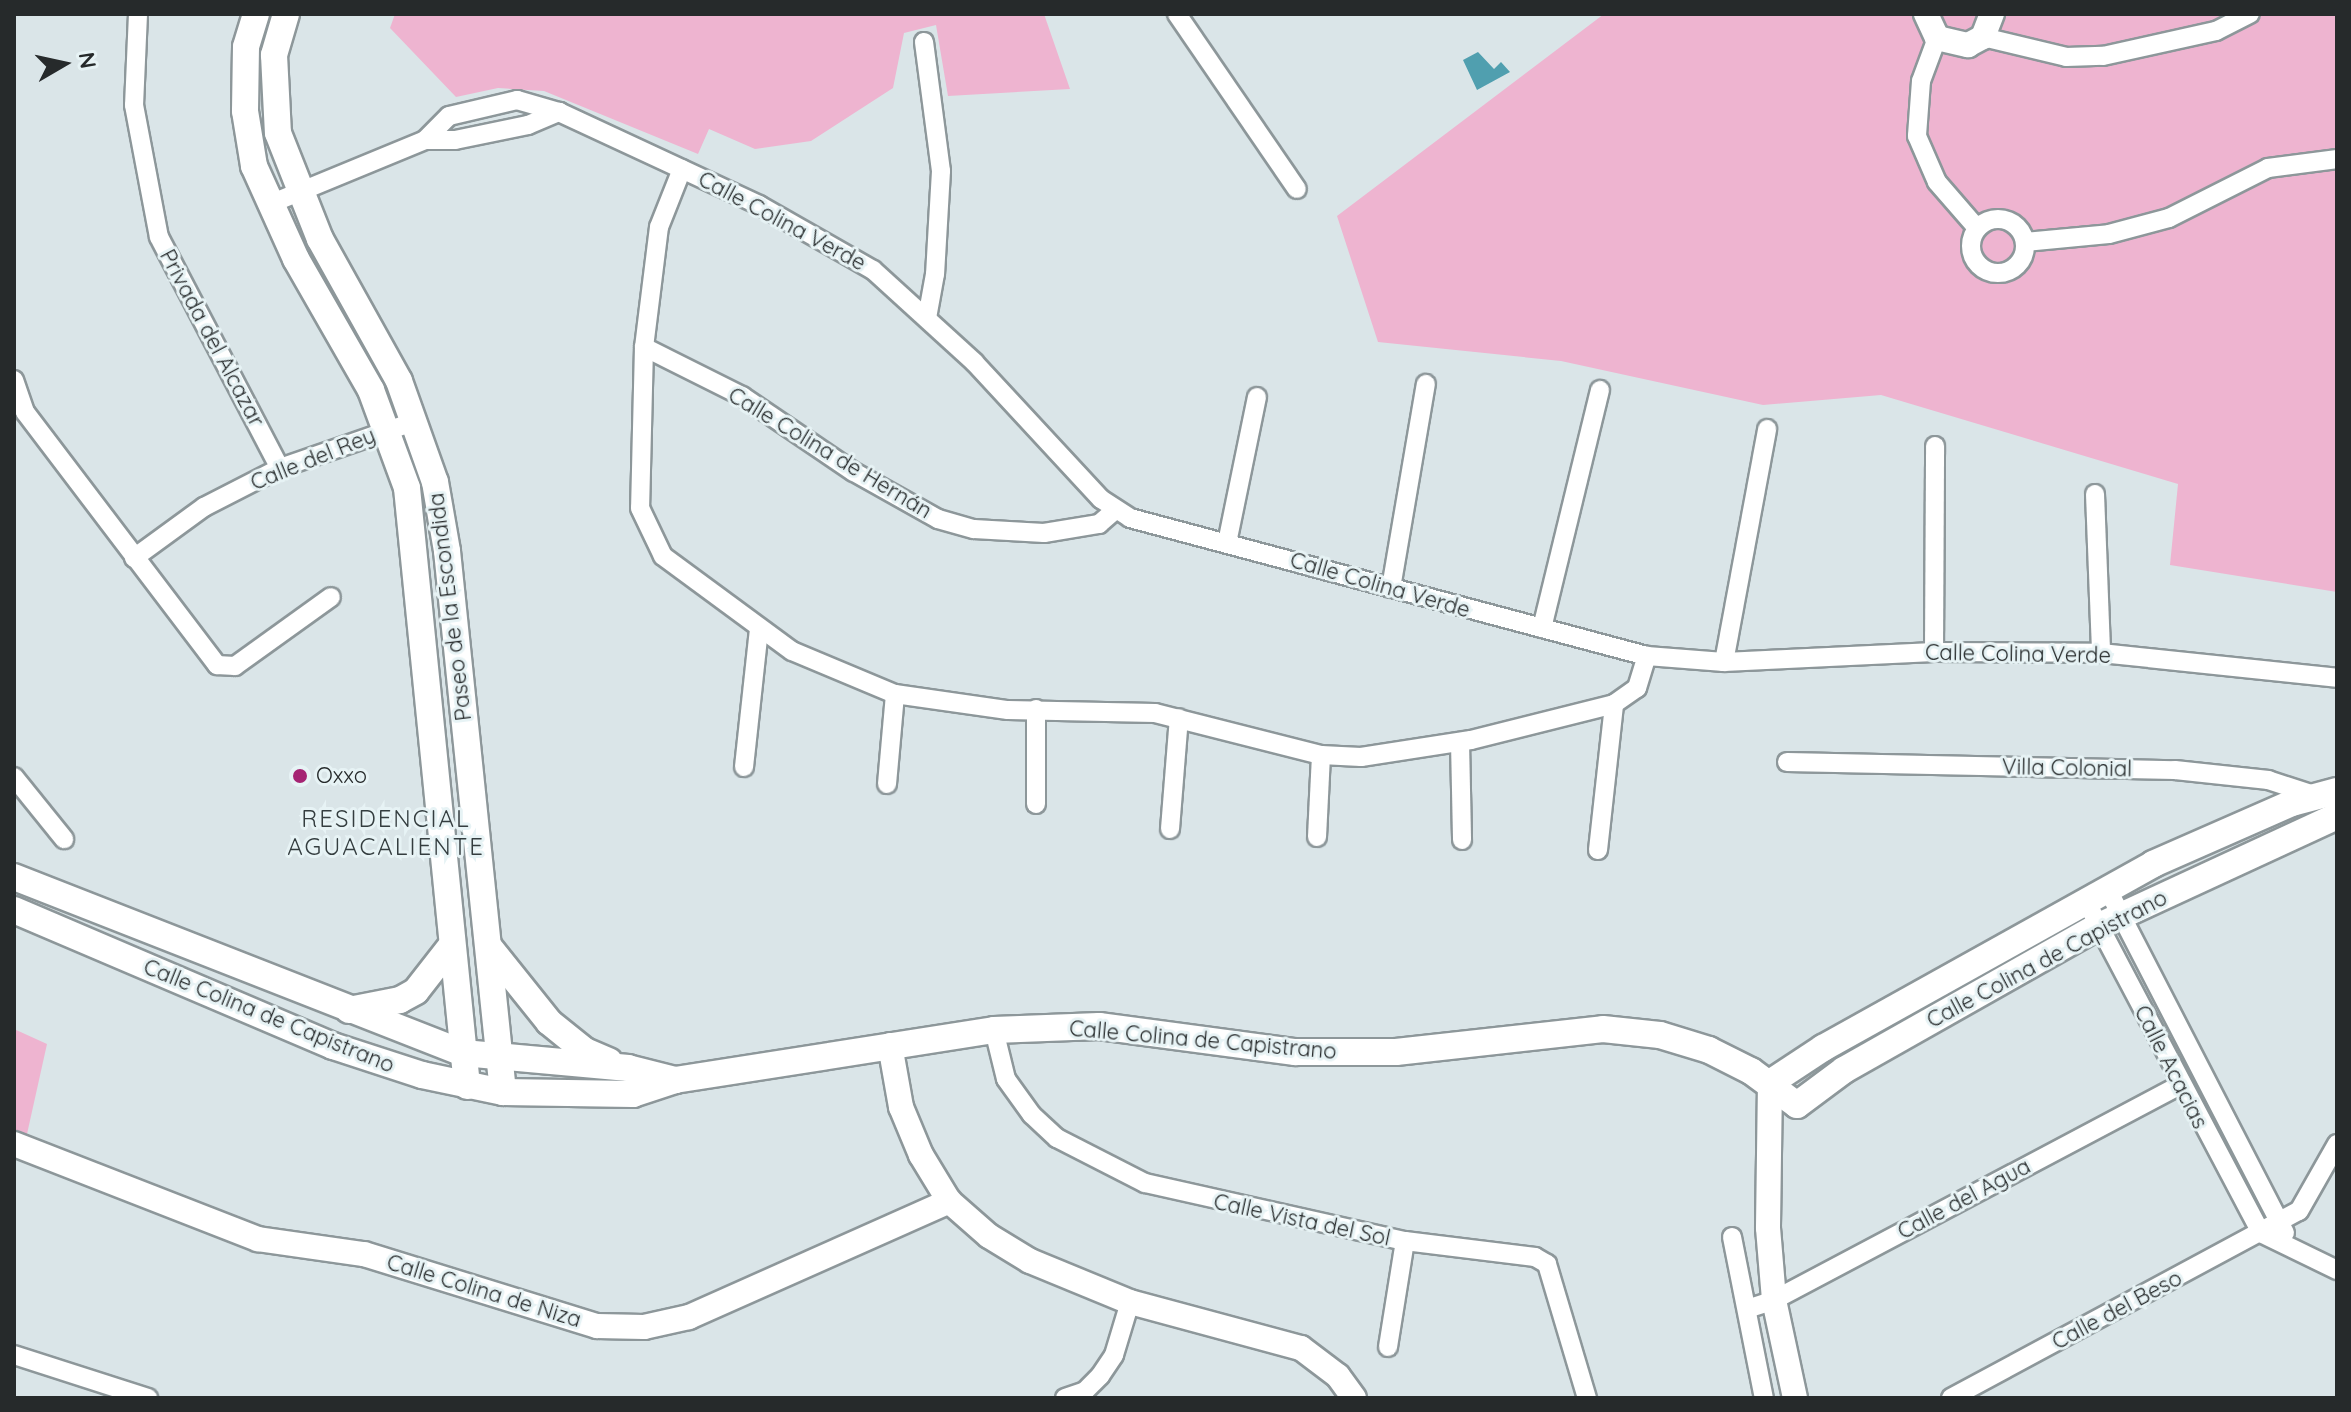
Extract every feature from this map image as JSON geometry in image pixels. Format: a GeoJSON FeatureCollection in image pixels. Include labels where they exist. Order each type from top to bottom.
{"type":"FeatureCollection","features":[{"type":"Feature","properties":{"kind":"main road","name":"Paseo de la Escondida"},"geometry":{"type":"LineString","coordinates":[[256,14],[246,47],[245,111],[254,166],[270,204],[388,429],[407,488],[416,543],[467,1086]]}},
{"type":"Feature","properties":{"kind":"main road","name":"Paseo de la Escondida"},"geometry":{"type":"LineString","coordinates":[[286,14],[274,55],[278,133],[300,193],[416,421],[435,482],[447,551],[503,1092]]}},
{"type":"Feature","properties":{"kind":"main road","name":"Calle Colina de Capistrano"},"geometry":{"type":"LineString","coordinates":[[1770,1083],[1823,1048],[2096,894],[2331,805]]}},
{"type":"Feature","properties":{"kind":"main road","name":"Calle Colina de Capistrano"},"geometry":{"type":"LineString","coordinates":[[14,910],[333,1046],[467,1086],[503,1092],[633,1094],[675,1080],[994,1030],[1099,1026],[1295,1052],[1396,1052],[1603,1029],[1660,1035],[1709,1050],[1770,1083],[1797,1105],[1844,1070],[2110,921],[2331,805]]}},
{"type":"Feature","properties":{"kind":"main road","name":"Calle Colina de Capistrano"},"geometry":{"type":"LineString","coordinates":[[14,877],[346,1010],[463,1053],[628,1068],[675,1080]]}},
{"type":"Feature","properties":{"kind":"main road"},"geometry":{"type":"LineString","coordinates":[[486,942],[549,1022],[585,1051],[628,1068]]}},
{"type":"Feature","properties":{"kind":"main road"},"geometry":{"type":"LineString","coordinates":[[346,1010],[400,1000],[416,991],[452,945]]}},
{"type":"Feature","properties":{"kind":"street","name":"Privada del Alcazar"},"geometry":{"type":"LineString","coordinates":[[138,14],[134,105],[159,237],[280,468]]}},
{"type":"Feature","properties":{"kind":"street"},"geometry":{"type":"LineString","coordinates":[[1177,14],[1297,189]]}},
{"type":"Feature","properties":{"kind":"street"},"geometry":{"type":"LineString","coordinates":[[1926,14],[1937,38],[1921,81],[1917,136],[1937,182],[1977,228]]}},
{"type":"Feature","properties":{"kind":"street"},"geometry":{"type":"LineString","coordinates":[[1937,38],[1968,45],[1983,37],[1992,14]]}},
{"type":"Feature","properties":{"kind":"street"},"geometry":{"type":"LineString","coordinates":[[1983,37],[2066,57],[2103,56],[2216,31],[2250,14]]}},
{"type":"Feature","properties":{"kind":"street"},"geometry":{"type":"LineString","coordinates":[[924,42],[941,171],[935,274],[927,318]]}},
{"type":"Feature","properties":{"kind":"street","name":"Calle Colina Verde"},"geometry":{"type":"LineString","coordinates":[[425,140],[449,116],[517,100],[559,112],[682,169],[837,247],[873,270],[927,318],[1115,510],[1227,543],[1647,656],[1724,662],[1934,652],[2101,653],[2337,678]]}},
{"type":"Feature","properties":{"kind":"street","name":"Calle Colina Verde"},"geometry":{"type":"LineString","coordinates":[[270,204],[425,140],[478,136],[559,112]]}},
{"type":"Feature","properties":{"kind":"street"},"geometry":{"type":"LineString","coordinates":[[2025,242],[2109,234],[2169,218],[2268,168],[2337,159]]}},
{"type":"Feature","properties":{"kind":"street"},"geometry":{"type":"LineString","coordinates":[[682,169],[659,227],[644,347],[640,508],[663,556],[759,630],[792,651],[895,694],[1036,709],[1113,708],[1179,718],[1321,755],[1361,757],[1460,742],[1614,704],[1637,688],[1647,656]]}},
{"type":"Feature","properties":{"kind":"street"},"geometry":{"type":"LineString","coordinates":[[1991,219],[2005,219],[2018,228],[2025,242],[2022,259],[2008,271],[1990,272],[1975,261],[1970,244],[1977,228],[1991,219]]}},
{"type":"Feature","properties":{"kind":"street","name":"Calle Colina de Hernán"},"geometry":{"type":"LineString","coordinates":[[644,347],[742,396],[854,472],[938,519],[974,529],[1044,533],[1099,524],[1115,510]]}},
{"type":"Feature","properties":{"kind":"street"},"geometry":{"type":"LineString","coordinates":[[14,380],[25,412],[217,665],[235,666],[331,597]]}},
{"type":"Feature","properties":{"kind":"street"},"geometry":{"type":"LineString","coordinates":[[1391,588],[1426,384]]}},
{"type":"Feature","properties":{"kind":"street"},"geometry":{"type":"LineString","coordinates":[[1542,628],[1600,390]]}},
{"type":"Feature","properties":{"kind":"street"},"geometry":{"type":"LineString","coordinates":[[1227,543],[1257,397]]}},
{"type":"Feature","properties":{"kind":"street","name":"Calle del Rey"},"geometry":{"type":"LineString","coordinates":[[134,558],[204,507],[280,468],[416,421]]}},
{"type":"Feature","properties":{"kind":"street"},"geometry":{"type":"LineString","coordinates":[[1724,662],[1767,429]]}},
{"type":"Feature","properties":{"kind":"street"},"geometry":{"type":"LineString","coordinates":[[1934,652],[1935,446]]}},
{"type":"Feature","properties":{"kind":"street"},"geometry":{"type":"LineString","coordinates":[[2095,494],[2101,653]]}},
{"type":"Feature","properties":{"kind":"street"},"geometry":{"type":"LineString","coordinates":[[744,767],[759,630]]}},
{"type":"Feature","properties":{"kind":"street"},"geometry":{"type":"LineString","coordinates":[[887,784],[895,694]]}},
{"type":"Feature","properties":{"kind":"street"},"geometry":{"type":"LineString","coordinates":[[1598,850],[1614,704]]}},
{"type":"Feature","properties":{"kind":"street"},"geometry":{"type":"LineString","coordinates":[[1036,709],[1036,804]]}},
{"type":"Feature","properties":{"kind":"street"},"geometry":{"type":"LineString","coordinates":[[1170,829],[1179,718]]}},
{"type":"Feature","properties":{"kind":"street"},"geometry":{"type":"LineString","coordinates":[[1460,742],[1462,840]]}},
{"type":"Feature","properties":{"kind":"street"},"geometry":{"type":"LineString","coordinates":[[1317,837],[1321,755]]}},
{"type":"Feature","properties":{"kind":"street","name":"Villa Colonial"},"geometry":{"type":"LineString","coordinates":[[1787,762],[2175,770],[2268,780],[2331,805]]}},
{"type":"Feature","properties":{"kind":"street"},"geometry":{"type":"LineString","coordinates":[[14,777],[64,839]]}},
{"type":"Feature","properties":{"kind":"street","name":"Calle Acacias"},"geometry":{"type":"LineString","coordinates":[[2096,894],[2260,1187],[2283,1221]]}},
{"type":"Feature","properties":{"kind":"street","name":"Calle Acacias"},"geometry":{"type":"LineString","coordinates":[[2110,921],[2180,1085],[2261,1233]]}},
{"type":"Feature","properties":{"kind":"street","name":"Calle Vista del Sol"},"geometry":{"type":"LineString","coordinates":[[994,1030],[1006,1079],[1032,1115],[1057,1138],[1179,1194],[1405,1241],[1535,1257],[1547,1264],[1587,1398]]}},
{"type":"Feature","properties":{"kind":"street"},"geometry":{"type":"LineString","coordinates":[[890,1045],[901,1107],[921,1155],[949,1201],[989,1236],[1030,1261],[1130,1302],[1301,1348],[1338,1376],[1354,1398]]}},
{"type":"Feature","properties":{"kind":"street"},"geometry":{"type":"LineString","coordinates":[[1770,1083],[1765,1176],[1774,1300],[1795,1398]]}},
{"type":"Feature","properties":{"kind":"street","name":"Calle del Agua"},"geometry":{"type":"LineString","coordinates":[[1747,1309],[1774,1300],[2180,1085]]}},
{"type":"Feature","properties":{"kind":"street"},"geometry":{"type":"LineString","coordinates":[[1769,1123],[1797,1105]]}},
{"type":"Feature","properties":{"kind":"street","name":"Calle Colina de Niza"},"geometry":{"type":"LineString","coordinates":[[14,1144],[258,1239],[364,1254],[597,1326],[644,1327],[689,1317],[949,1201]]}},
{"type":"Feature","properties":{"kind":"street","name":"Calle del Beso"},"geometry":{"type":"LineString","coordinates":[[1951,1398],[2283,1221],[2308,1202],[2337,1144]]}},
{"type":"Feature","properties":{"kind":"street"},"geometry":{"type":"LineString","coordinates":[[2283,1221],[2288,1249]]}},
{"type":"Feature","properties":{"kind":"street"},"geometry":{"type":"LineString","coordinates":[[2261,1233],[2288,1249],[2337,1270]]}},
{"type":"Feature","properties":{"kind":"street"},"geometry":{"type":"LineString","coordinates":[[1732,1237],[1764,1398]]}},
{"type":"Feature","properties":{"kind":"street"},"geometry":{"type":"LineString","coordinates":[[1388,1347],[1405,1241]]}},
{"type":"Feature","properties":{"kind":"street"},"geometry":{"type":"LineString","coordinates":[[1065,1398],[1085,1391],[1100,1376],[1114,1355],[1130,1302]]}},
{"type":"Feature","properties":{"kind":"street"},"geometry":{"type":"LineString","coordinates":[[14,1355],[148,1398]]}},
{"type":"Feature","properties":{"kind":"shaded area"},"geometry":{"type":"Polygon","coordinates":[[[395,14],[1044,14],[1070,89],[948,96],[936,25],[904,33],[893,88],[811,141],[755,149],[709,129],[698,154],[544,91],[498,88],[456,97],[390,28],[395,14]]]}},
{"type":"Feature","properties":{"kind":"shaded area"},"geometry":{"type":"Polygon","coordinates":[[[1604,14],[2337,14],[2337,592],[2170,565],[2178,484],[1881,395],[1763,405],[1561,361],[1378,342],[1337,216],[1604,14]]]}},
{"type":"Feature","properties":{"kind":"shaded area"},"geometry":{"type":"Polygon","coordinates":[[[14,1029],[47,1044],[27,1134],[14,1131],[14,1029]]]}},
{"type":"Feature","properties":{"kind":"water"},"geometry":{"type":"Polygon","coordinates":[[[1478,52],[1494,69],[1501,62],[1510,72],[1477,90],[1463,60],[1478,52]]]}},
{"type":"Feature","properties":{"kind":"place","name":"Oxxo"},"geometry":{"type":"Point","coordinates":[300,776]}},
{"type":"Feature","properties":{"kind":"district","name":"RESIDENCIAL AGUACALIENTE"},"geometry":{"type":"Point","coordinates":[386,833]}}]}
